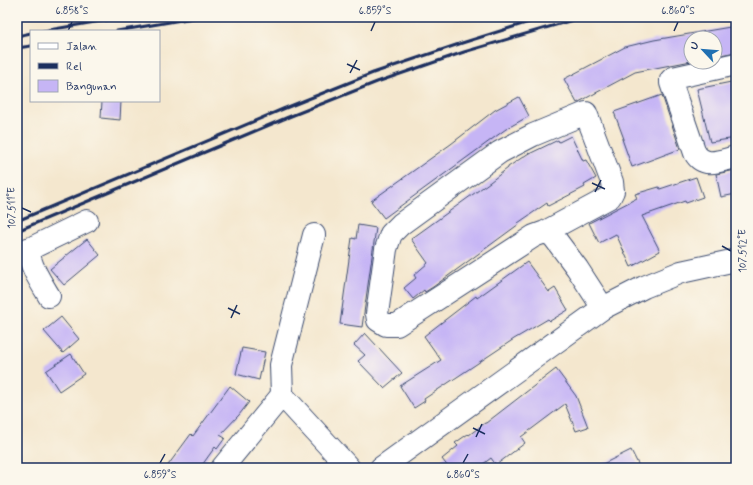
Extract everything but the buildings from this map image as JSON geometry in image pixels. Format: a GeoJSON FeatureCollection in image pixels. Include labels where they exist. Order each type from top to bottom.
{"type":"FeatureCollection","features":[{"type":"Feature","properties":{"kind":"street"},"geometry":{"type":"LineString","coordinates":[[736,64],[673,78],[671,80],[697,158],[709,163],[736,157]]}},
{"type":"Feature","properties":{"kind":"street"},"geometry":{"type":"LineString","coordinates":[[545,232],[610,197],[613,191],[612,182],[586,114],[533,135],[500,152],[401,224],[391,234],[386,249],[377,314],[378,320],[386,325],[397,326],[534,236],[545,232],[553,236],[577,268],[603,308]]}},
{"type":"Feature","properties":{"kind":"street"},"geometry":{"type":"LineString","coordinates":[[49,296],[28,257],[22,252],[87,221]]}},
{"type":"Feature","properties":{"kind":"street"},"geometry":{"type":"LineString","coordinates":[[314,235],[281,365],[282,395],[349,468]]}},
{"type":"Feature","properties":{"kind":"street"},"geometry":{"type":"LineString","coordinates":[[382,468],[603,308],[644,287],[681,272],[736,260]]}},
{"type":"Feature","properties":{"kind":"street"},"geometry":{"type":"LineString","coordinates":[[222,468],[282,395]]}},
{"type":"Feature","properties":{"kind":"railway"},"geometry":{"type":"LineString","coordinates":[[49,30],[124,17]]}},
{"type":"Feature","properties":{"kind":"railway"},"geometry":{"type":"LineString","coordinates":[[123,30],[199,17]]}},
{"type":"Feature","properties":{"kind":"railway"},"geometry":{"type":"LineString","coordinates":[[17,221],[283,109],[373,73],[545,17]]}},
{"type":"Feature","properties":{"kind":"railway"},"geometry":{"type":"LineString","coordinates":[[17,231],[286,118],[377,82],[464,52],[583,17]]}},
{"type":"Feature","properties":{"kind":"railway"},"geometry":{"type":"LineString","coordinates":[[17,36],[30,33]]}},
{"type":"Feature","properties":{"kind":"railway"},"geometry":{"type":"LineString","coordinates":[[17,48],[30,46]]}}]}
